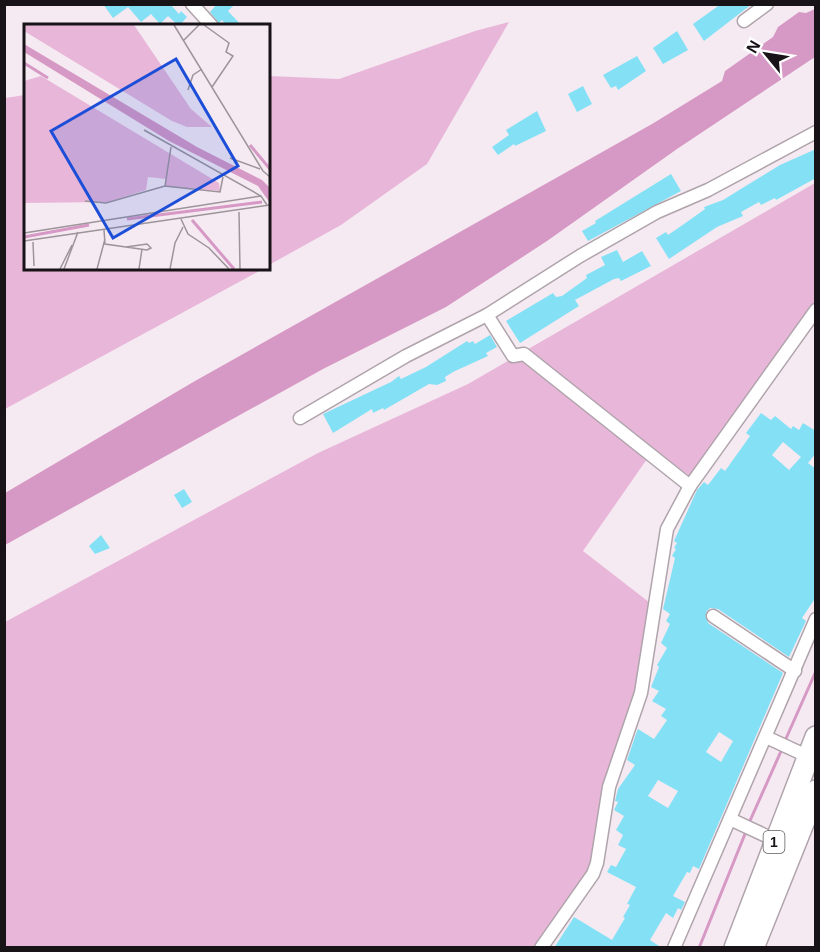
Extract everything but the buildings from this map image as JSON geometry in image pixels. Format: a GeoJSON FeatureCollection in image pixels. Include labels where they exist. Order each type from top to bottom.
{"type":"FeatureCollection","features":[{"type":"Feature","properties":{"kind":"highway","name":"1"},"geometry":{"type":"LineString","coordinates":[[735,948],[769,837],[808,749]]}},
{"type":"Feature","properties":{"kind":"highway","name":"1"},"geometry":{"type":"LineString","coordinates":[[753,948],[816,790]]}},
{"type":"Feature","properties":{"kind":"street"},"geometry":{"type":"LineString","coordinates":[[192,4],[210,24]]}},
{"type":"Feature","properties":{"kind":"street"},"geometry":{"type":"LineString","coordinates":[[744,21],[767,4]]}},
{"type":"Feature","properties":{"kind":"street"},"geometry":{"type":"LineString","coordinates":[[300,418],[406,356],[487,315],[589,250],[677,202],[708,190],[816,132]]}},
{"type":"Feature","properties":{"kind":"street"},"geometry":{"type":"LineString","coordinates":[[541,948],[593,874],[597,863],[609,787],[641,693],[667,529],[690,486],[816,310]]}},
{"type":"Feature","properties":{"kind":"street"},"geometry":{"type":"LineString","coordinates":[[487,315],[513,356],[524,354],[690,486]]}},
{"type":"Feature","properties":{"kind":"street"},"geometry":{"type":"LineString","coordinates":[[712,616],[795,671]]}},
{"type":"Feature","properties":{"kind":"street"},"geometry":{"type":"LineString","coordinates":[[674,948],[770,739],[816,619]]}},
{"type":"Feature","properties":{"kind":"street"},"geometry":{"type":"LineString","coordinates":[[770,739],[808,749]]}},
{"type":"Feature","properties":{"kind":"street"},"geometry":{"type":"LineString","coordinates":[[733,820],[769,837]]}},
{"type":"Feature","properties":{"kind":"shaded area"},"geometry":{"type":"Polygon","coordinates":[[[815,9],[815,57],[677,149],[547,241],[446,307],[323,369],[5,545],[5,493],[195,381],[652,124],[722,81],[725,71],[773,37],[778,27],[799,12],[806,13],[815,9]]]}},
{"type":"Feature","properties":{"kind":"shaded area"},"geometry":{"type":"Polygon","coordinates":[[[509,22],[427,164],[341,225],[270,264],[270,76],[339,79],[475,31],[509,22]]]}},
{"type":"Feature","properties":{"kind":"shaded area"},"geometry":{"type":"Polygon","coordinates":[[[24,95],[24,270],[261,270],[5,409],[5,98],[24,95]]]}},
{"type":"Feature","properties":{"kind":"shaded area"},"geometry":{"type":"Polygon","coordinates":[[[815,183],[815,306],[691,477],[654,449],[583,551],[654,606],[641,686],[596,861],[534,947],[5,948],[5,622],[318,453],[468,384],[815,183]]]}},
{"type":"Feature","properties":{"kind":"waterway"},"geometry":{"type":"LineString","coordinates":[[784,743],[816,671]]}},
{"type":"Feature","properties":{"kind":"waterway"},"geometry":{"type":"LineString","coordinates":[[749,823],[782,749]]}},
{"type":"Feature","properties":{"kind":"waterway"},"geometry":{"type":"LineString","coordinates":[[699,948],[747,829]]}}]}
